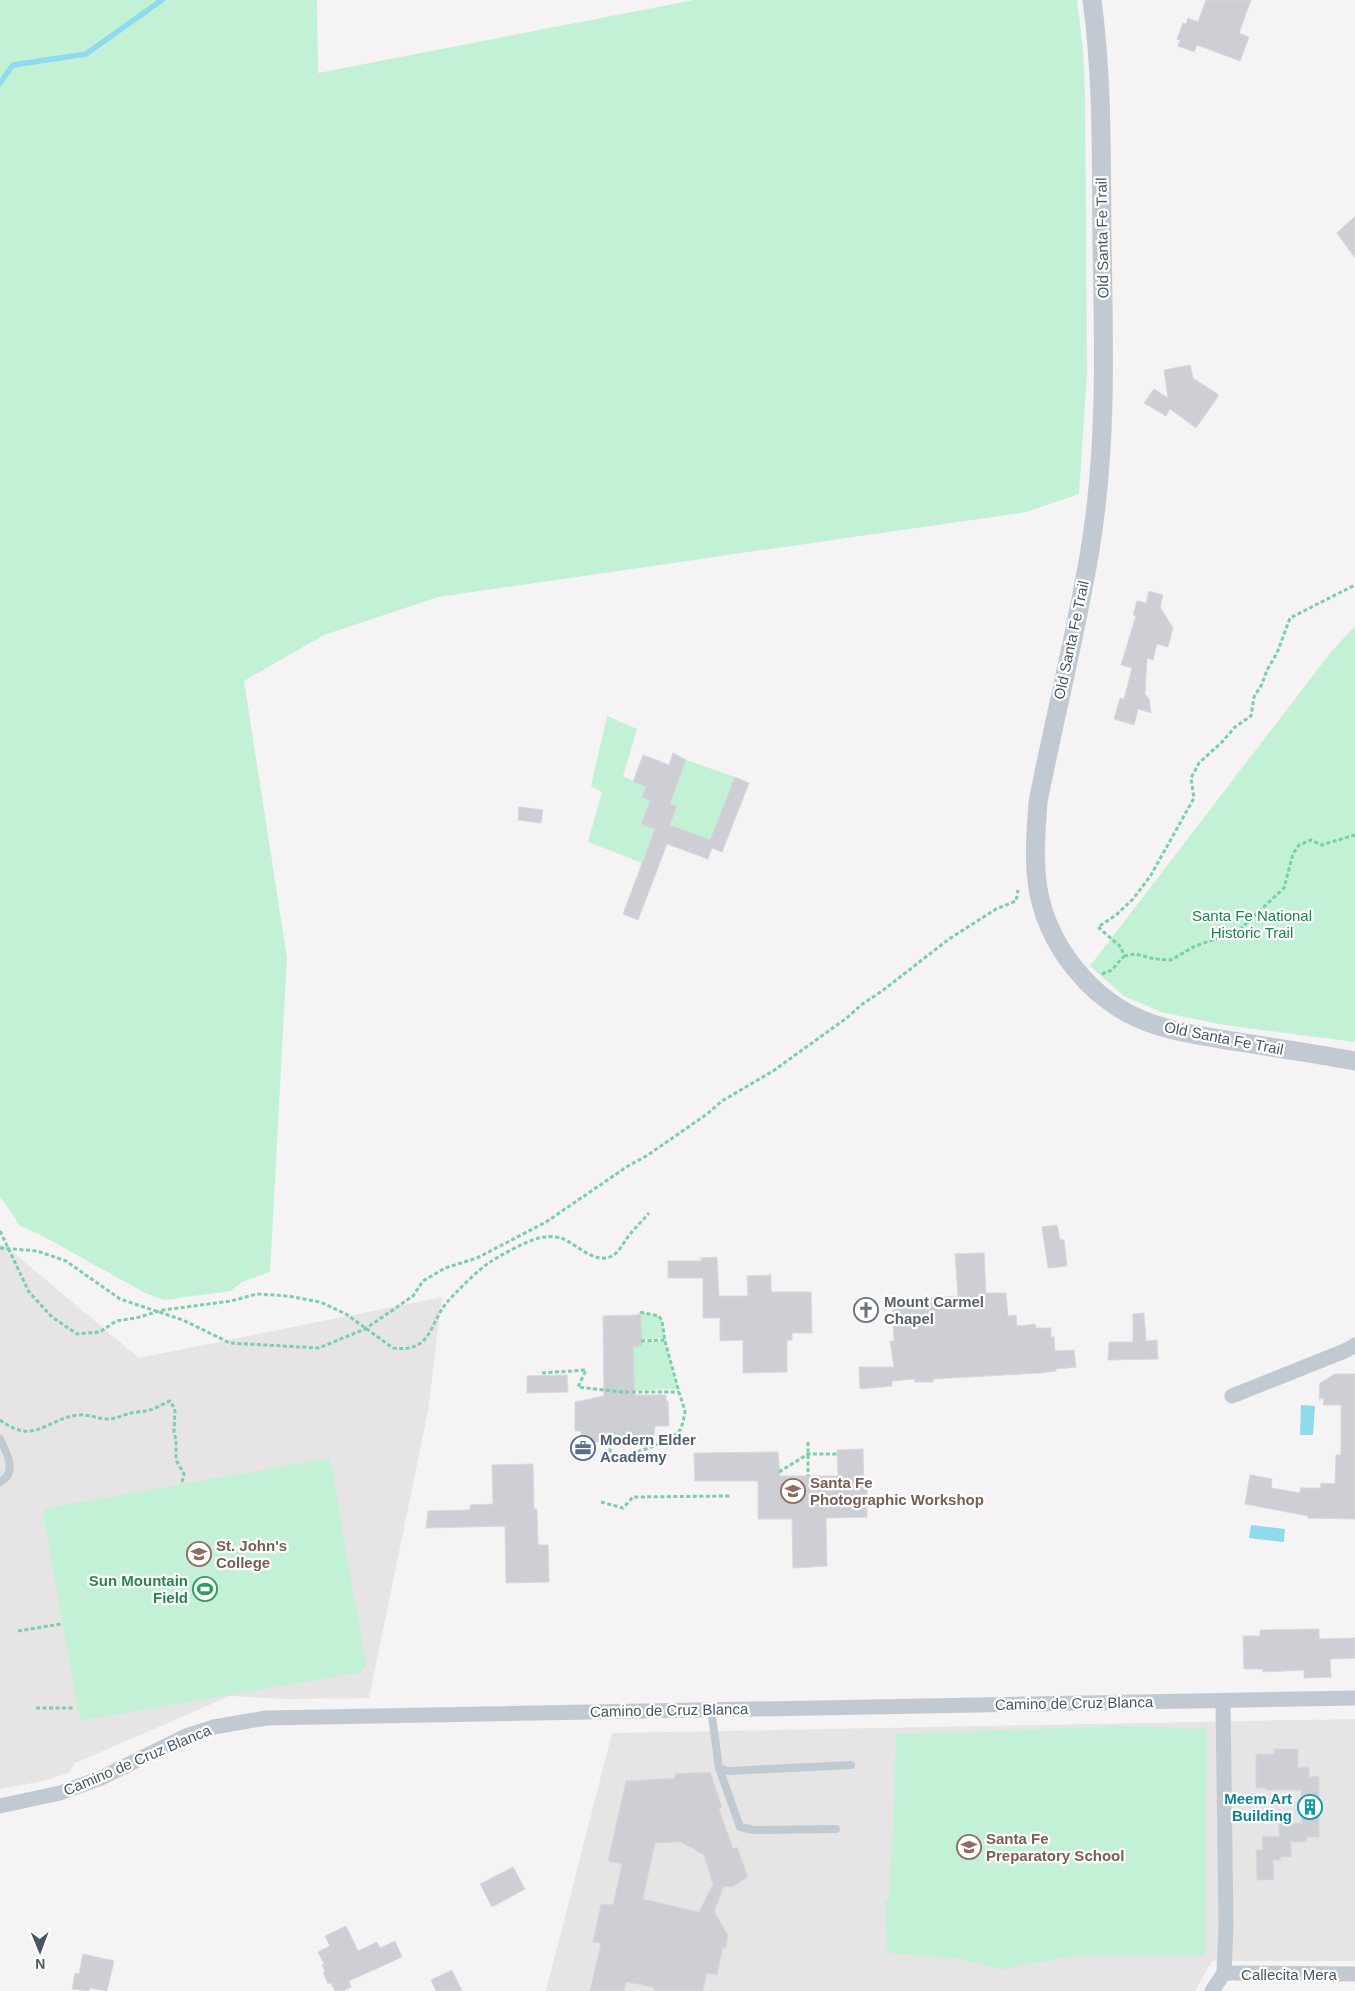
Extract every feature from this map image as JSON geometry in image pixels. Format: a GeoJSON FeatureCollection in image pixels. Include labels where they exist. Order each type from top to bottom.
{"type":"FeatureCollection","features":[{"type":"Feature","properties":{"kind":"street","name":"Old Santa Fe Trail"},"geometry":{"type":"LineString","coordinates":[[1092,0],[1100,75],[1103,361],[1101,457],[1089,556],[1038,802],[1036,827],[1037,884],[1042,905],[1052,929],[1070,962],[1089,984],[1111,1003],[1149,1023],[1192,1034],[1355,1061]]}},
{"type":"Feature","properties":{"kind":"street"},"geometry":{"type":"LineString","coordinates":[[1232,1396],[1347,1350],[1355,1345]]}},
{"type":"Feature","properties":{"kind":"street","name":"Camino de Cruz Blanca"},"geometry":{"type":"LineString","coordinates":[[0,1806],[60,1793],[101,1778],[186,1736],[214,1726],[266,1718],[1355,1698]]}},
{"type":"Feature","properties":{"kind":"street"},"geometry":{"type":"LineString","coordinates":[[1212,1991],[1224,1974],[1226,1925],[1223,1701]]}},
{"type":"Feature","properties":{"kind":"street","name":"Callecita Mera"},"geometry":{"type":"LineString","coordinates":[[1224,1974],[1355,1974]]}},
{"type":"Feature","properties":{"kind":"lane"},"geometry":{"type":"LineString","coordinates":[[0,1439],[7,1452],[11,1468],[9,1474],[0,1482]]}},
{"type":"Feature","properties":{"kind":"lane"},"geometry":{"type":"LineString","coordinates":[[711,1709],[719,1768],[740,1827],[754,1830],[836,1829]]}},
{"type":"Feature","properties":{"kind":"lane"},"geometry":{"type":"LineString","coordinates":[[719,1768],[729,1771],[851,1765]]}},
{"type":"Feature","properties":{"kind":"path"},"geometry":{"type":"LineString","coordinates":[[1124,956],[1121,947],[1098,927],[1116,915],[1133,899],[1151,875],[1194,798],[1191,778],[1199,763],[1235,727],[1251,716],[1254,697],[1262,684],[1267,670],[1278,653],[1290,618],[1355,585]]}},
{"type":"Feature","properties":{"kind":"path"},"geometry":{"type":"LineString","coordinates":[[1099,975],[1112,970],[1124,956],[1135,954],[1155,959],[1171,960],[1195,946],[1237,932],[1284,888],[1293,854],[1299,845],[1311,840],[1321,845],[1355,835]]}},
{"type":"Feature","properties":{"kind":"path"},"geometry":{"type":"LineString","coordinates":[[0,1248],[37,1251],[66,1261],[120,1299],[183,1320],[230,1343],[319,1348],[366,1329],[413,1296],[423,1281],[445,1268],[477,1258],[529,1233],[708,1114],[722,1101],[774,1071],[848,1017],[861,1005],[882,992],[949,939],[996,909],[1016,901],[1018,890]]}},
{"type":"Feature","properties":{"kind":"path"},"geometry":{"type":"LineString","coordinates":[[0,1231],[29,1292],[52,1318],[77,1334],[100,1332],[116,1321],[191,1306],[232,1301],[257,1294],[288,1296],[320,1302],[346,1314],[392,1348],[401,1349],[421,1344],[428,1337],[448,1300],[489,1263],[528,1242],[544,1236],[560,1238],[595,1258],[603,1259],[613,1256],[650,1213]]}},
{"type":"Feature","properties":{"kind":"path"},"geometry":{"type":"LineString","coordinates":[[610,1442],[610,1459],[667,1440],[679,1432],[684,1421],[686,1411],[679,1392],[660,1316],[639,1312]]}},
{"type":"Feature","properties":{"kind":"path"},"geometry":{"type":"LineString","coordinates":[[641,1340],[665,1340]]}},
{"type":"Feature","properties":{"kind":"path"},"geometry":{"type":"LineString","coordinates":[[542,1373],[586,1370],[578,1387],[622,1392],[679,1392]]}},
{"type":"Feature","properties":{"kind":"path"},"geometry":{"type":"LineString","coordinates":[[0,1420],[10,1428],[25,1431],[41,1430],[55,1422],[77,1415],[110,1419],[148,1411],[170,1401],[175,1409],[176,1460],[184,1474],[182,1482]]}},
{"type":"Feature","properties":{"kind":"path"},"geometry":{"type":"LineString","coordinates":[[808,1442],[808,1476]]}},
{"type":"Feature","properties":{"kind":"path"},"geometry":{"type":"LineString","coordinates":[[779,1472],[808,1454],[838,1454]]}},
{"type":"Feature","properties":{"kind":"path"},"geometry":{"type":"LineString","coordinates":[[600,1502],[623,1508],[633,1497],[732,1496]]}},
{"type":"Feature","properties":{"kind":"path"},"geometry":{"type":"LineString","coordinates":[[18,1631],[60,1624]]}},
{"type":"Feature","properties":{"kind":"path"},"geometry":{"type":"LineString","coordinates":[[36,1708],[75,1708]]}},
{"type":"Feature","properties":{"kind":"shaded area","name":"St. John's College"},"geometry":{"type":"Polygon","coordinates":[[[0,1244],[9,1249],[139,1358],[442,1297],[428,1411],[369,1698],[287,1699],[230,1696],[75,1763],[70,1772],[43,1781],[0,1789],[0,1244]]]}},
{"type":"Feature","properties":{"kind":"shaded area","name":"Santa Fe Preparatory School"},"geometry":{"type":"Polygon","coordinates":[[[1355,1719],[1355,1961],[1212,1961],[1195,1991],[546,1991],[612,1733],[1355,1719]]]}},
{"type":"Feature","properties":{"kind":"green space"},"geometry":{"type":"Polygon","coordinates":[[[0,0],[317,0],[318,73],[694,0],[1077,0],[1083,50],[1085,93],[1087,373],[1079,494],[1026,512],[438,597],[324,635],[244,681],[287,958],[270,1272],[242,1282],[231,1291],[164,1300],[147,1294],[39,1234],[20,1226],[0,1196],[0,0]]]}},
{"type":"Feature","properties":{"kind":"green space","name":"Santa Fe National Historic Trail"},"geometry":{"type":"Polygon","coordinates":[[[1355,626],[1355,1042],[1224,1025],[1161,1012],[1124,996],[1090,966],[1331,652],[1355,626]]]}},
{"type":"Feature","properties":{"kind":"green space"},"geometry":{"type":"Polygon","coordinates":[[[607,716],[637,729],[623,776],[646,787],[642,797],[650,801],[641,824],[655,829],[642,863],[588,842],[602,792],[591,786],[607,716]]]}},
{"type":"Feature","properties":{"kind":"green space"},"geometry":{"type":"Polygon","coordinates":[[[686,760],[735,777],[710,840],[670,825],[677,806],[670,804],[686,760]]]}},
{"type":"Feature","properties":{"kind":"green space"},"geometry":{"type":"Polygon","coordinates":[[[639,1312],[659,1316],[662,1321],[665,1338],[641,1339],[636,1316],[639,1312]]]}},
{"type":"Feature","properties":{"kind":"green space"},"geometry":{"type":"Polygon","coordinates":[[[665,1341],[678,1389],[635,1390],[633,1347],[641,1346],[641,1342],[665,1341]]]}},
{"type":"Feature","properties":{"kind":"green space","name":"Sun Mountain Field"},"geometry":{"type":"Polygon","coordinates":[[[330,1458],[366,1665],[362,1672],[84,1720],[79,1716],[43,1513],[47,1508],[330,1458]]]}},
{"type":"Feature","properties":{"kind":"green space"},"geometry":{"type":"Polygon","coordinates":[[[1118,1726],[1207,1729],[1205,1956],[1078,1956],[1012,1967],[1007,1970],[958,1959],[887,1953],[885,1901],[889,1899],[896,1734],[1118,1726]]]}},
{"type":"Feature","properties":{"kind":"water"},"geometry":{"type":"Polygon","coordinates":[[[1301,1405],[1315,1406],[1313,1435],[1300,1435],[1301,1405]]]}},
{"type":"Feature","properties":{"kind":"water"},"geometry":{"type":"Polygon","coordinates":[[[1251,1525],[1285,1529],[1284,1542],[1249,1538],[1251,1525]]]}},
{"type":"Feature","properties":{"kind":"building"},"geometry":{"type":"Polygon","coordinates":[[[1206,0],[1251,0],[1239,33],[1249,37],[1240,61],[1197,45],[1194,52],[1178,46],[1180,40],[1177,39],[1183,23],[1186,24],[1188,18],[1198,22],[1206,0]]]}},
{"type":"Feature","properties":{"kind":"building"},"geometry":{"type":"Polygon","coordinates":[[[1355,216],[1355,258],[1337,233],[1355,216]]]}},
{"type":"Feature","properties":{"kind":"building"},"geometry":{"type":"Polygon","coordinates":[[[1190,365],[1193,378],[1219,395],[1196,428],[1170,409],[1166,416],[1144,403],[1154,389],[1168,398],[1164,370],[1190,365]]]}},
{"type":"Feature","properties":{"kind":"building"},"geometry":{"type":"Polygon","coordinates":[[[1149,591],[1163,595],[1160,607],[1173,628],[1168,647],[1157,644],[1153,660],[1147,658],[1145,694],[1149,699],[1151,713],[1138,709],[1134,725],[1114,719],[1120,698],[1124,699],[1132,668],[1121,665],[1136,616],[1133,615],[1137,601],[1146,603],[1149,591]]]}},
{"type":"Feature","properties":{"kind":"building"},"geometry":{"type":"Polygon","coordinates":[[[673,753],[686,760],[670,804],[677,806],[670,825],[710,840],[735,777],[749,783],[722,852],[712,848],[708,859],[667,844],[638,920],[623,914],[655,829],[641,824],[650,801],[642,797],[646,787],[633,782],[643,755],[669,765],[673,753]]]}},
{"type":"Feature","properties":{"kind":"building"},"geometry":{"type":"Polygon","coordinates":[[[519,807],[543,810],[541,823],[518,820],[519,807]]]}},
{"type":"Feature","properties":{"kind":"building"},"geometry":{"type":"Polygon","coordinates":[[[1057,1225],[1060,1240],[1064,1240],[1067,1266],[1048,1268],[1042,1227],[1057,1225]]]}},
{"type":"Feature","properties":{"kind":"building"},"geometry":{"type":"Polygon","coordinates":[[[984,1253],[986,1293],[1006,1293],[1008,1316],[1016,1315],[1017,1326],[1035,1324],[1036,1328],[1051,1328],[1051,1337],[1054,1337],[1055,1351],[1074,1350],[1076,1367],[1040,1373],[933,1379],[933,1382],[915,1382],[914,1379],[892,1381],[892,1386],[860,1389],[859,1367],[894,1367],[890,1341],[894,1341],[892,1300],[958,1296],[955,1254],[984,1253]]]}},
{"type":"Feature","properties":{"kind":"building"},"geometry":{"type":"Polygon","coordinates":[[[717,1257],[719,1296],[748,1296],[747,1276],[771,1275],[771,1292],[811,1292],[812,1333],[792,1333],[792,1340],[787,1340],[787,1372],[743,1373],[743,1340],[720,1341],[720,1318],[703,1318],[703,1278],[668,1278],[668,1261],[701,1261],[701,1258],[717,1257]]]}},
{"type":"Feature","properties":{"kind":"building"},"geometry":{"type":"Polygon","coordinates":[[[1144,1313],[1146,1341],[1157,1340],[1158,1359],[1108,1360],[1109,1342],[1133,1342],[1133,1314],[1144,1313]]]}},
{"type":"Feature","properties":{"kind":"building"},"geometry":{"type":"Polygon","coordinates":[[[641,1315],[642,1346],[633,1347],[635,1395],[666,1395],[669,1426],[655,1426],[654,1435],[615,1436],[615,1442],[581,1442],[581,1431],[575,1431],[575,1402],[604,1396],[603,1316],[641,1315]]]}},
{"type":"Feature","properties":{"kind":"building"},"geometry":{"type":"Polygon","coordinates":[[[1335,1374],[1355,1374],[1355,1519],[1308,1518],[1308,1516],[1245,1504],[1250,1475],[1272,1479],[1271,1488],[1300,1493],[1300,1488],[1320,1488],[1321,1483],[1335,1484],[1336,1455],[1341,1455],[1341,1405],[1323,1405],[1324,1398],[1319,1399],[1320,1383],[1335,1374]]]}},
{"type":"Feature","properties":{"kind":"building"},"geometry":{"type":"Polygon","coordinates":[[[567,1375],[568,1392],[527,1393],[527,1376],[567,1375]]]}},
{"type":"Feature","properties":{"kind":"building"},"geometry":{"type":"Polygon","coordinates":[[[863,1449],[864,1490],[867,1489],[867,1517],[826,1518],[827,1566],[793,1568],[792,1519],[758,1519],[758,1481],[695,1481],[694,1453],[778,1452],[780,1476],[838,1476],[837,1450],[863,1449]]]}},
{"type":"Feature","properties":{"kind":"building"},"geometry":{"type":"Polygon","coordinates":[[[533,1464],[534,1509],[537,1509],[538,1545],[548,1545],[549,1582],[506,1583],[505,1526],[426,1528],[428,1511],[470,1510],[470,1505],[493,1504],[492,1465],[533,1464]]]}},
{"type":"Feature","properties":{"kind":"building"},"geometry":{"type":"Polygon","coordinates":[[[1319,1629],[1319,1639],[1355,1638],[1355,1658],[1330,1659],[1331,1677],[1304,1678],[1304,1670],[1263,1672],[1263,1669],[1244,1669],[1243,1636],[1260,1636],[1260,1630],[1319,1629]]]}},
{"type":"Feature","properties":{"kind":"building","name":"Meem Art Building"},"geometry":{"type":"Polygon","coordinates":[[[1274,1749],[1298,1749],[1298,1768],[1309,1767],[1309,1777],[1319,1776],[1319,1837],[1306,1837],[1307,1842],[1291,1842],[1291,1857],[1280,1857],[1281,1860],[1273,1860],[1274,1880],[1257,1880],[1256,1850],[1263,1850],[1262,1836],[1279,1837],[1279,1823],[1302,1823],[1301,1790],[1266,1790],[1266,1788],[1256,1788],[1256,1754],[1274,1754],[1274,1749]]]}},
{"type":"Feature","properties":{"kind":"building"},"geometry":{"type":"Polygon","coordinates":[[[710,1772],[722,1807],[719,1809],[733,1849],[737,1847],[748,1877],[732,1887],[724,1886],[714,1912],[728,1935],[726,1948],[723,1947],[717,1975],[707,1973],[703,1991],[654,1991],[654,1987],[626,1982],[624,1991],[590,1991],[601,1943],[593,1942],[601,1904],[613,1905],[622,1864],[608,1861],[626,1781],[675,1778],[675,1774],[710,1772]],[[681,1842],[655,1843],[643,1899],[699,1912],[713,1884],[704,1855],[681,1842]]]}},
{"type":"Feature","properties":{"kind":"building"},"geometry":{"type":"Polygon","coordinates":[[[513,1867],[525,1889],[492,1907],[480,1884],[513,1867]]]}},
{"type":"Feature","properties":{"kind":"building"},"geometry":{"type":"Polygon","coordinates":[[[346,1926],[358,1951],[377,1942],[380,1948],[395,1941],[402,1957],[349,1981],[351,1987],[343,1991],[335,1991],[331,1983],[328,1984],[323,1972],[325,1971],[322,1965],[324,1964],[318,1952],[330,1946],[325,1936],[346,1926]]]}},
{"type":"Feature","properties":{"kind":"building"},"geometry":{"type":"Polygon","coordinates":[[[83,1954],[114,1961],[107,1991],[90,1988],[89,1991],[72,1989],[75,1973],[79,1974],[83,1954]]]}},
{"type":"Feature","properties":{"kind":"building"},"geometry":{"type":"Polygon","coordinates":[[[452,1970],[462,1991],[436,1991],[431,1980],[452,1970]]]}},
{"type":"Feature","properties":{"kind":"waterway"},"geometry":{"type":"LineString","coordinates":[[0,83],[13,65],[86,54],[162,0]]}},
{"type":"Feature","properties":{"kind":"place","name":"Mount Carmel Chapel"},"geometry":{"type":"Point","coordinates":[866,1310]}},
{"type":"Feature","properties":{"kind":"place","name":"Modern Elder Academy"},"geometry":{"type":"Point","coordinates":[583,1448]}},
{"type":"Feature","properties":{"kind":"place","name":"Santa Fe Photographic Workshop"},"geometry":{"type":"Point","coordinates":[793,1491]}},
{"type":"Feature","properties":{"kind":"place","name":"St. John's College"},"geometry":{"type":"Point","coordinates":[199,1554]}},
{"type":"Feature","properties":{"kind":"place","name":"Sun Mountain Field"},"geometry":{"type":"Point","coordinates":[205,1589]}},
{"type":"Feature","properties":{"kind":"place","name":"Meem Art Building"},"geometry":{"type":"Point","coordinates":[1310,1807]}},
{"type":"Feature","properties":{"kind":"place","name":"Santa Fe Preparatory School"},"geometry":{"type":"Point","coordinates":[969,1847]}}]}
